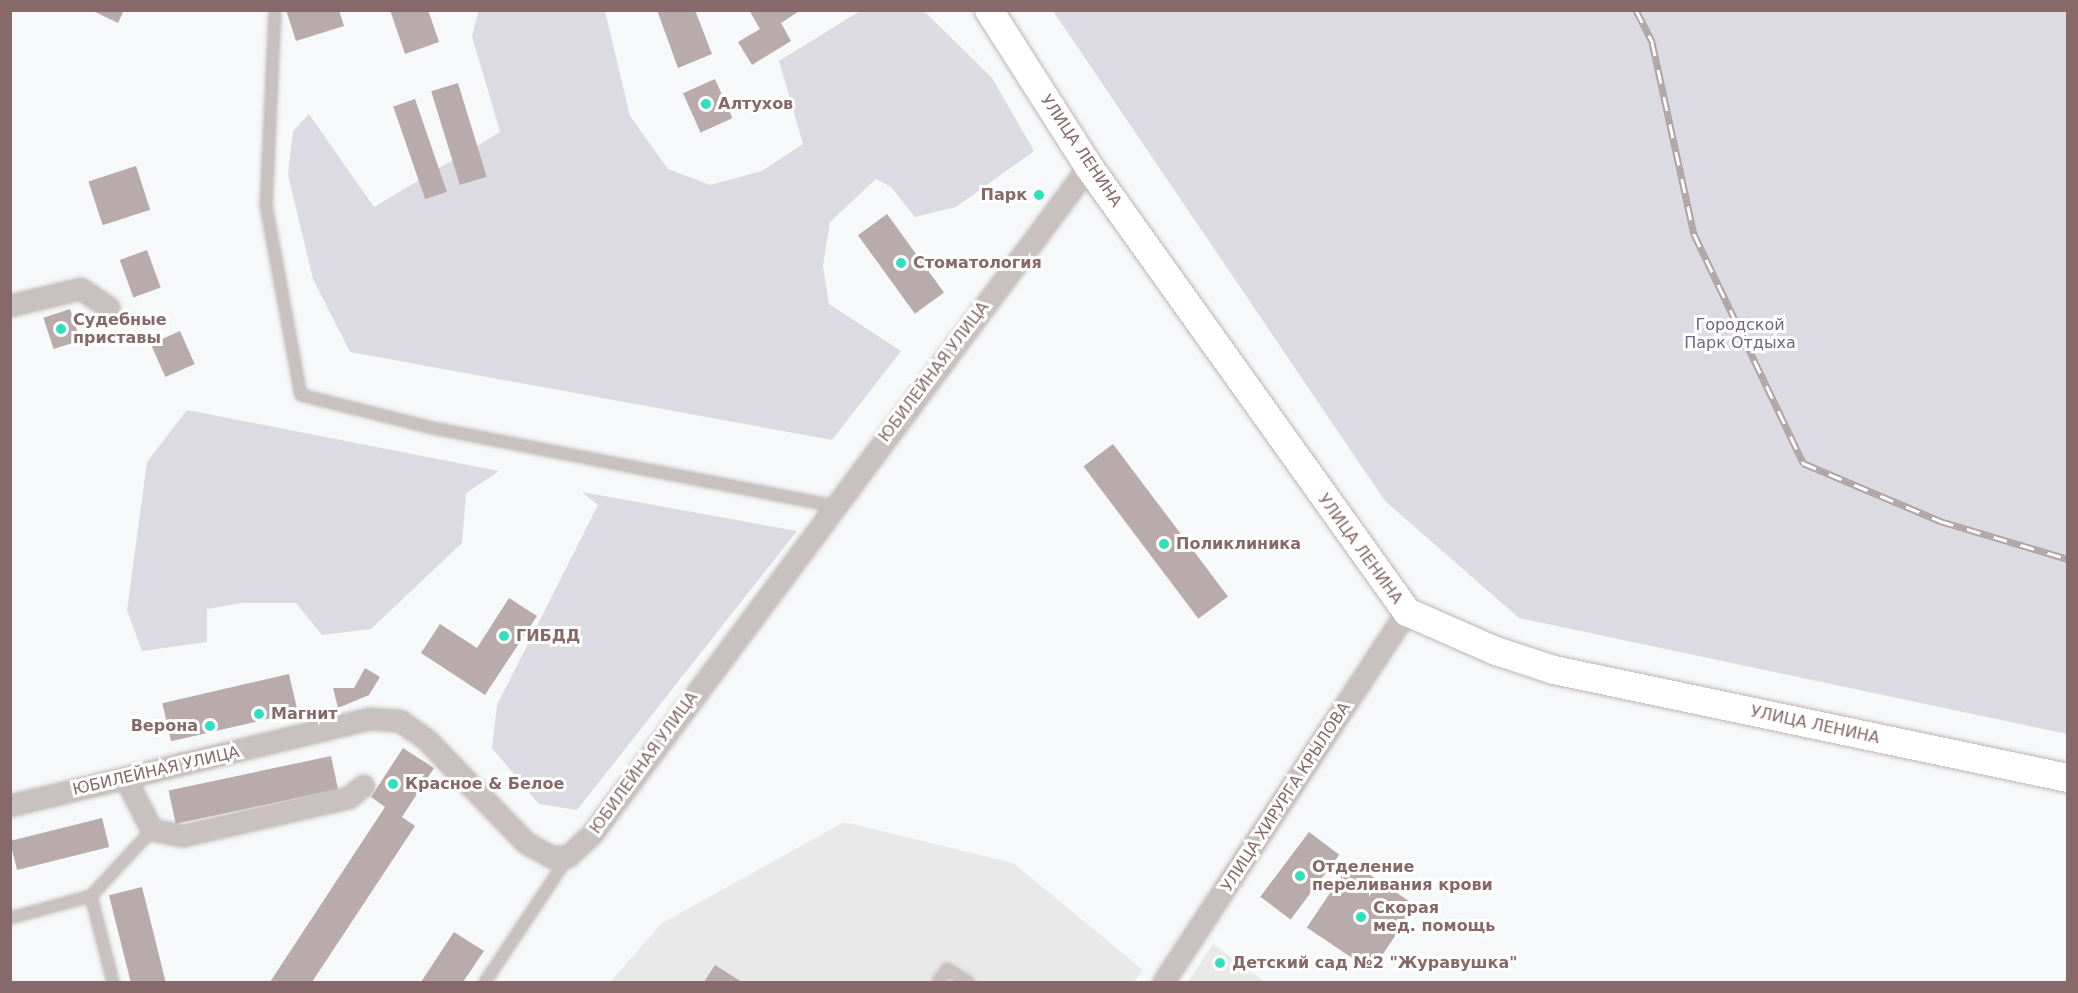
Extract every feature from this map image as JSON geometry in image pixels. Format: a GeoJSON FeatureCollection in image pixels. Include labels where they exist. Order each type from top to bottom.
{"type":"FeatureCollection","features":[{"type":"Feature","properties":{"kind":"street","name":"УЛИЦА ЛЕНИНА"},"geometry":{"type":"LineString","coordinates":[[989,10],[1089,167],[1407,612],[1465,640],[1554,670],[2067,778]]}},
{"type":"Feature","properties":{"kind":"street","name":"ЮБИЛЕЙНАЯ УЛИЦА"},"geometry":{"type":"LineString","coordinates":[[10,806],[370,719],[400,721],[426,740],[526,843],[551,857],[568,857],[592,835],[833,506],[1089,167]]}},
{"type":"Feature","properties":{"kind":"street"},"geometry":{"type":"LineString","coordinates":[[10,306],[81,289],[109,308]]}},
{"type":"Feature","properties":{"kind":"street","name":"УЛИЦА ХИРУРГА КРЫЛОВА"},"geometry":{"type":"LineString","coordinates":[[1164,982],[1407,612]]}},
{"type":"Feature","properties":{"kind":"street"},"geometry":{"type":"LineString","coordinates":[[126,779],[152,830],[183,836],[349,798],[364,786]]}},
{"type":"Feature","properties":{"kind":"lane"},"geometry":{"type":"LineString","coordinates":[[275,10],[266,205],[301,395],[428,427],[833,506]]}},
{"type":"Feature","properties":{"kind":"lane"},"geometry":{"type":"LineString","coordinates":[[10,918],[91,896],[152,830]]}},
{"type":"Feature","properties":{"kind":"lane"},"geometry":{"type":"LineString","coordinates":[[485,982],[568,857]]}},
{"type":"Feature","properties":{"kind":"lane"},"geometry":{"type":"LineString","coordinates":[[91,896],[113,982]]}},
{"type":"Feature","properties":{"kind":"lane"},"geometry":{"type":"LineString","coordinates":[[938,982],[947,969],[968,982]]}},
{"type":"Feature","properties":{"kind":"shaded area"},"geometry":{"type":"Polygon","coordinates":[[[844,822],[1013,863],[1143,970],[1134,982],[610,982],[662,923],[844,822]]]}},
{"type":"Feature","properties":{"kind":"shaded area","name":"Детский сад №2 \"Журавушка\""},"geometry":{"type":"Polygon","coordinates":[[[1213,944],[1265,982],[1188,982],[1213,944]]]}},
{"type":"Feature","properties":{"kind":"green space"},"geometry":{"type":"Polygon","coordinates":[[[479,10],[605,11],[630,116],[668,169],[710,185],[762,171],[803,144],[779,61],[860,11],[924,11],[992,78],[1034,151],[956,207],[915,217],[891,187],[876,179],[830,222],[823,266],[829,304],[901,351],[832,440],[350,352],[313,279],[288,175],[293,131],[309,114],[374,207],[500,132],[472,36],[479,10]]]}},
{"type":"Feature","properties":{"kind":"green space","name":"Городской Парк Отдыха"},"geometry":{"type":"Polygon","coordinates":[[[1053,11],[2067,11],[2067,734],[1519,618],[1385,501],[1053,11]]]}},
{"type":"Feature","properties":{"kind":"green space"},"geometry":{"type":"Polygon","coordinates":[[[187,410],[499,471],[466,493],[462,543],[371,629],[322,635],[296,603],[242,603],[207,609],[207,642],[142,651],[127,610],[147,462],[187,410]]]}},
{"type":"Feature","properties":{"kind":"green space"},"geometry":{"type":"Polygon","coordinates":[[[582,492],[797,531],[577,810],[539,804],[492,748],[497,705],[598,505],[582,492]]]}},
{"type":"Feature","properties":{"kind":"building"},"geometry":{"type":"Polygon","coordinates":[[[91,10],[124,10],[118,23],[91,10]]]}},
{"type":"Feature","properties":{"kind":"building"},"geometry":{"type":"Polygon","coordinates":[[[286,10],[339,10],[344,26],[296,41],[286,10]]]}},
{"type":"Feature","properties":{"kind":"building"},"geometry":{"type":"Polygon","coordinates":[[[390,10],[428,10],[439,42],[405,54],[390,10]]]}},
{"type":"Feature","properties":{"kind":"building"},"geometry":{"type":"Polygon","coordinates":[[[657,10],[695,10],[712,54],[678,68],[657,10]]]}},
{"type":"Feature","properties":{"kind":"building"},"geometry":{"type":"Polygon","coordinates":[[[749,10],[801,10],[781,23],[791,41],[752,65],[738,42],[760,29],[749,10]]]}},
{"type":"Feature","properties":{"kind":"building","name":"Алтухов"},"geometry":{"type":"Polygon","coordinates":[[[715,79],[732,118],[701,133],[683,93],[715,79]]]}},
{"type":"Feature","properties":{"kind":"building"},"geometry":{"type":"Polygon","coordinates":[[[458,83],[487,177],[460,185],[431,91],[458,83]]]}},
{"type":"Feature","properties":{"kind":"building"},"geometry":{"type":"Polygon","coordinates":[[[415,99],[447,192],[425,199],[393,106],[415,99]]]}},
{"type":"Feature","properties":{"kind":"building"},"geometry":{"type":"Polygon","coordinates":[[[136,166],[150,210],[103,225],[88,181],[136,166]]]}},
{"type":"Feature","properties":{"kind":"building","name":"Стоматология"},"geometry":{"type":"Polygon","coordinates":[[[887,214],[944,292],[915,314],[858,235],[887,214]]]}},
{"type":"Feature","properties":{"kind":"building"},"geometry":{"type":"Polygon","coordinates":[[[147,250],[161,288],[133,298],[120,260],[147,250]]]}},
{"type":"Feature","properties":{"kind":"building","name":"Судебные приставы"},"geometry":{"type":"Polygon","coordinates":[[[70,309],[80,340],[54,349],[43,318],[70,309]]]}},
{"type":"Feature","properties":{"kind":"building"},"geometry":{"type":"Polygon","coordinates":[[[180,331],[195,364],[165,377],[151,344],[180,331]]]}},
{"type":"Feature","properties":{"kind":"building","name":"Поликлиника"},"geometry":{"type":"Polygon","coordinates":[[[1113,444],[1228,597],[1198,619],[1083,466],[1113,444]]]}},
{"type":"Feature","properties":{"kind":"building","name":"ГИБДД"},"geometry":{"type":"Polygon","coordinates":[[[509,598],[537,616],[485,695],[421,653],[440,624],[477,648],[509,598]]]}},
{"type":"Feature","properties":{"kind":"building"},"geometry":{"type":"Polygon","coordinates":[[[365,668],[380,677],[369,695],[338,708],[333,688],[354,688],[365,668]]]}},
{"type":"Feature","properties":{"kind":"building"},"geometry":{"type":"Polygon","coordinates":[[[289,674],[298,712],[171,741],[162,703],[289,674]]]}},
{"type":"Feature","properties":{"kind":"building"},"geometry":{"type":"Polygon","coordinates":[[[403,748],[434,768],[402,817],[415,826],[312,982],[270,982],[385,807],[371,797],[403,748]]]}},
{"type":"Feature","properties":{"kind":"building"},"geometry":{"type":"Polygon","coordinates":[[[331,756],[338,789],[176,824],[169,791],[331,756]]]}},
{"type":"Feature","properties":{"kind":"building"},"geometry":{"type":"Polygon","coordinates":[[[102,818],[109,847],[17,870],[10,841],[102,818]]]}},
{"type":"Feature","properties":{"kind":"building","name":"Отделение переливания крови"},"geometry":{"type":"Polygon","coordinates":[[[1309,832],[1339,855],[1291,920],[1260,897],[1309,832]]]}},
{"type":"Feature","properties":{"kind":"building","name":"Скорая мед. помощь"},"geometry":{"type":"Polygon","coordinates":[[[1351,862],[1416,906],[1371,971],[1307,927],[1351,862]]]}},
{"type":"Feature","properties":{"kind":"building"},"geometry":{"type":"Polygon","coordinates":[[[142,887],[166,982],[131,982],[109,895],[142,887]]]}},
{"type":"Feature","properties":{"kind":"building"},"geometry":{"type":"Polygon","coordinates":[[[454,932],[484,951],[463,982],[421,982],[454,932]]]}},
{"type":"Feature","properties":{"kind":"building"},"geometry":{"type":"Polygon","coordinates":[[[715,965],[742,982],[704,982],[715,965]]]}},
{"type":"Feature","properties":{"kind":"railway"},"geometry":{"type":"LineString","coordinates":[[1636,10],[1652,42],[1694,234],[1803,463],[1940,521],[2068,559]]}},
{"type":"Feature","properties":{"kind":"place","name":"Алтухов"},"geometry":{"type":"Point","coordinates":[706,104]}},
{"type":"Feature","properties":{"kind":"place","name":"Парк"},"geometry":{"type":"Point","coordinates":[1039,195]}},
{"type":"Feature","properties":{"kind":"place","name":"Стоматология"},"geometry":{"type":"Point","coordinates":[901,263]}},
{"type":"Feature","properties":{"kind":"place","name":"Судебные приставы"},"geometry":{"type":"Point","coordinates":[61,329]}},
{"type":"Feature","properties":{"kind":"place","name":"Поликлиника"},"geometry":{"type":"Point","coordinates":[1164,544]}},
{"type":"Feature","properties":{"kind":"place","name":"ГИБДД"},"geometry":{"type":"Point","coordinates":[504,636]}},
{"type":"Feature","properties":{"kind":"place","name":"Магнит"},"geometry":{"type":"Point","coordinates":[259,714]}},
{"type":"Feature","properties":{"kind":"place","name":"Верона"},"geometry":{"type":"Point","coordinates":[210,726]}},
{"type":"Feature","properties":{"kind":"place","name":"Красное & Белое"},"geometry":{"type":"Point","coordinates":[393,784]}},
{"type":"Feature","properties":{"kind":"place","name":"Отделение переливания крови"},"geometry":{"type":"Point","coordinates":[1300,876]}},
{"type":"Feature","properties":{"kind":"place","name":"Скорая мед. помощь"},"geometry":{"type":"Point","coordinates":[1361,917]}},
{"type":"Feature","properties":{"kind":"place","name":"Детский сад №2 \"Журавушка\""},"geometry":{"type":"Point","coordinates":[1220,963]}}]}
